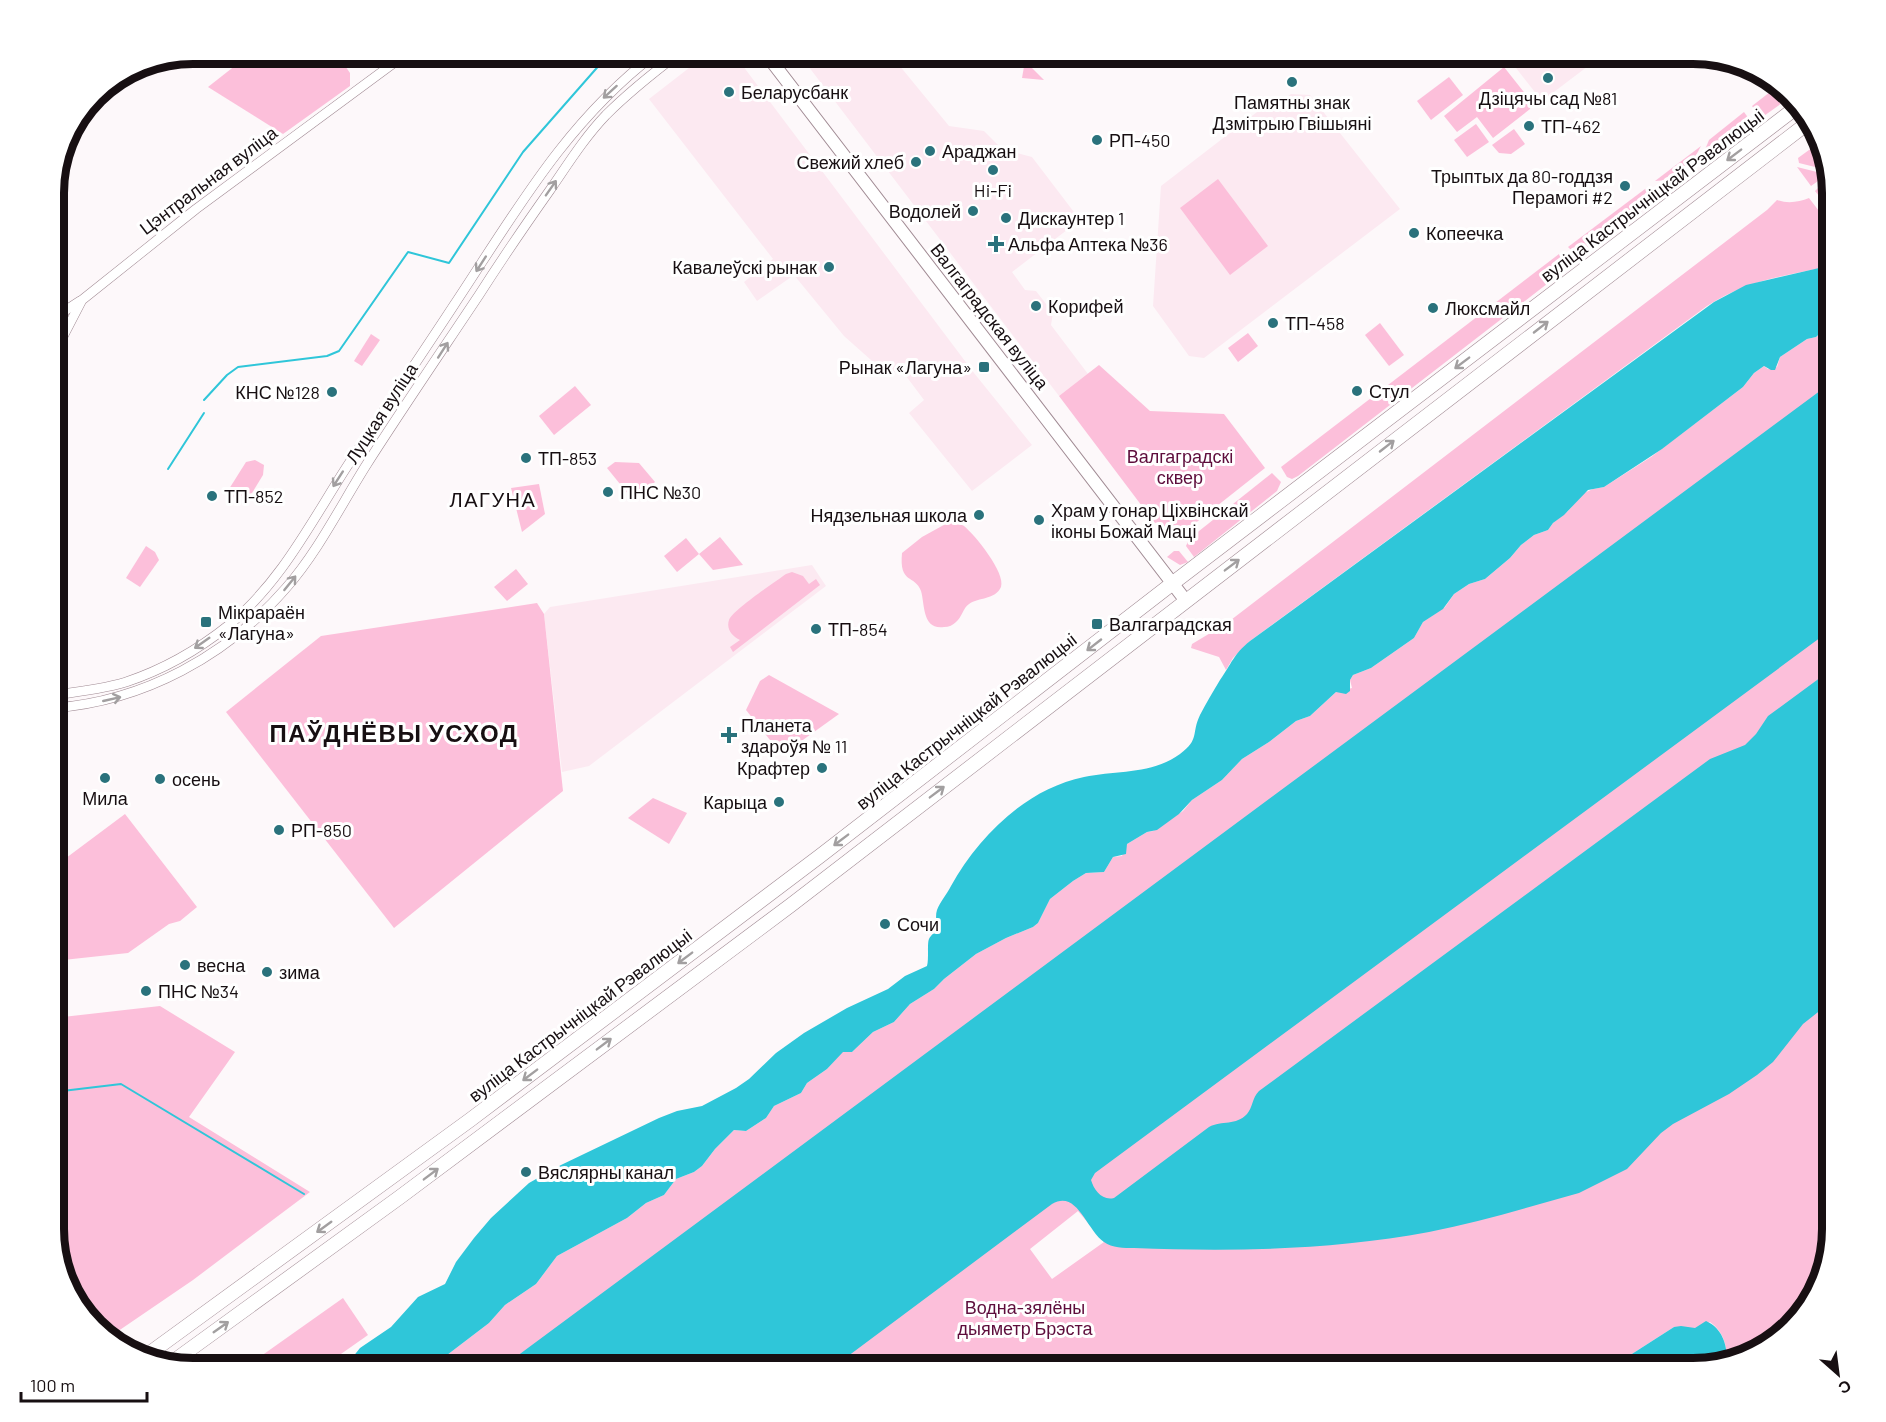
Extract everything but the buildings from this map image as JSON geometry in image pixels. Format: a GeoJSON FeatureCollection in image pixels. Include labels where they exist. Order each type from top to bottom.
{"type":"FeatureCollection","features":[{"type":"Feature","properties":{"kind":"highway","name":"вуліца Кастрычніцкай Рэвалюцыі"},"geometry":{"type":"LineString","coordinates":[[153,1351],[388,1180],[904,792],[1173,583],[1791,111]]}},
{"type":"Feature","properties":{"kind":"highway"},"geometry":{"type":"LineString","coordinates":[[1781,119],[1793,134]]}},
{"type":"Feature","properties":{"kind":"highway","name":"вуліца Кастрычніцкай Рэвалюцыі"},"geometry":{"type":"LineString","coordinates":[[180,1356],[400,1197],[790,905],[1803,127]]}},
{"type":"Feature","properties":{"kind":"highway"},"geometry":{"type":"LineString","coordinates":[[1755,140],[1766,154]]}},
{"type":"Feature","properties":{"kind":"highway"},"geometry":{"type":"LineString","coordinates":[[904,792],[916,808]]}},
{"type":"Feature","properties":{"kind":"highway"},"geometry":{"type":"LineString","coordinates":[[861,824],[873,841]]}},
{"type":"Feature","properties":{"kind":"highway"},"geometry":{"type":"LineString","coordinates":[[388,1180],[400,1197]]}},
{"type":"Feature","properties":{"kind":"highway"},"geometry":{"type":"LineString","coordinates":[[355,1204],[367,1221]]}},
{"type":"Feature","properties":{"kind":"main road","name":"Валгаградская вуліца"},"geometry":{"type":"LineString","coordinates":[[774,64],[1186,601]]}},
{"type":"Feature","properties":{"kind":"street","name":"Цэнтральная вуліца"},"geometry":{"type":"LineString","coordinates":[[66,330],[82,300],[196,209],[392,64]]}},
{"type":"Feature","properties":{"kind":"street","name":"Луцкая вуліца"},"geometry":{"type":"LineString","coordinates":[[65,693],[97,689],[138,677],[195,648],[229,625],[276,579],[321,506],[528,191],[571,133],[598,104],[644,64]]}},
{"type":"Feature","properties":{"kind":"street","name":"Луцкая вуліца"},"geometry":{"type":"LineString","coordinates":[[65,707],[100,702],[137,692],[181,672],[236,636],[286,589],[306,562],[513,243],[583,141],[607,114],[666,64]]}},
{"type":"Feature","properties":{"kind":"street"},"geometry":{"type":"LineString","coordinates":[[500,235],[513,243]]}},
{"type":"Feature","properties":{"kind":"street"},"geometry":{"type":"LineString","coordinates":[[65,311],[82,300]]}},
{"type":"Feature","properties":{"kind":"street"},"geometry":{"type":"LineString","coordinates":[[321,506],[335,515]]}},
{"type":"Feature","properties":{"kind":"shaded area","name":"Кавалеўскі рынак"},"geometry":{"type":"Polygon","coordinates":[[[694,64],[742,64],[974,373],[1032,445],[972,491],[909,413],[924,400],[900,368],[889,376],[844,336],[794,275],[757,301],[744,282],[773,259],[649,99],[694,64]]]}},
{"type":"Feature","properties":{"kind":"shaded area"},"geometry":{"type":"Polygon","coordinates":[[[807,64],[898,64],[949,126],[984,131],[1002,149],[1032,157],[1080,220],[1012,272],[1025,290],[1036,291],[1053,313],[1051,325],[1088,374],[1059,396],[807,64]]]}},
{"type":"Feature","properties":{"kind":"shaded area","name":"Дзіцячы сад №81"},"geometry":{"type":"Polygon","coordinates":[[[1513,64],[1591,64],[1542,101],[1513,64]]]}},
{"type":"Feature","properties":{"kind":"shaded area"},"geometry":{"type":"Polygon","coordinates":[[[1291,94],[1310,95],[1400,209],[1204,358],[1189,356],[1153,306],[1161,186],[1274,99],[1284,99],[1291,94]]]}},
{"type":"Feature","properties":{"kind":"shaded area"},"geometry":{"type":"Polygon","coordinates":[[[812,565],[826,586],[589,766],[562,772],[544,614],[550,607],[812,565]]]}},
{"type":"Feature","properties":{"kind":"green space"},"geometry":{"type":"Polygon","coordinates":[[[237,64],[344,64],[350,73],[350,86],[283,134],[208,87],[237,64]]]}},
{"type":"Feature","properties":{"kind":"green space"},"geometry":{"type":"Polygon","coordinates":[[[1024,64],[1028,64],[1044,80],[1022,78],[1024,64]]]}},
{"type":"Feature","properties":{"kind":"green space"},"geometry":{"type":"Polygon","coordinates":[[[1504,67],[1531,101],[1530,109],[1493,138],[1477,117],[1457,132],[1444,116],[1504,67]]]}},
{"type":"Feature","properties":{"kind":"green space"},"geometry":{"type":"Polygon","coordinates":[[[1449,77],[1463,95],[1431,120],[1417,101],[1449,77]]]}},
{"type":"Feature","properties":{"kind":"green space"},"geometry":{"type":"Polygon","coordinates":[[[1771,91],[1784,102],[1761,118],[1752,106],[1771,91]]]}},
{"type":"Feature","properties":{"kind":"green space"},"geometry":{"type":"Polygon","coordinates":[[[1744,112],[1752,123],[1722,146],[1702,157],[1709,140],[1744,112]]]}},
{"type":"Feature","properties":{"kind":"green space"},"geometry":{"type":"Polygon","coordinates":[[[1476,124],[1489,142],[1467,157],[1454,140],[1476,124]]]}},
{"type":"Feature","properties":{"kind":"green space"},"geometry":{"type":"Polygon","coordinates":[[[1514,129],[1525,144],[1511,154],[1499,153],[1492,145],[1514,129]]]}},
{"type":"Feature","properties":{"kind":"green space"},"geometry":{"type":"Polygon","coordinates":[[[1701,146],[1694,159],[1668,180],[1655,181],[1701,146]]]}},
{"type":"Feature","properties":{"kind":"green space"},"geometry":{"type":"Polygon","coordinates":[[[1813,147],[1819,168],[1799,163],[1798,158],[1813,147]]]}},
{"type":"Feature","properties":{"kind":"green space"},"geometry":{"type":"Polygon","coordinates":[[[1797,167],[1819,173],[1818,181],[1811,186],[1797,167]]]}},
{"type":"Feature","properties":{"kind":"green space"},"geometry":{"type":"Polygon","coordinates":[[[1218,179],[1268,246],[1230,275],[1180,208],[1218,179]]]}},
{"type":"Feature","properties":{"kind":"green space"},"geometry":{"type":"Polygon","coordinates":[[[1821,185],[1822,200],[1815,191],[1821,185]]]}},
{"type":"Feature","properties":{"kind":"green space"},"geometry":{"type":"Polygon","coordinates":[[[1668,186],[1654,202],[1584,254],[1576,255],[1568,247],[1645,189],[1668,186]]]}},
{"type":"Feature","properties":{"kind":"green space"},"geometry":{"type":"Polygon","coordinates":[[[1809,198],[1822,215],[1822,268],[1750,285],[1707,306],[1250,641],[1233,658],[1226,670],[1219,657],[1191,648],[1192,644],[1227,623],[1767,210],[1777,200],[1801,201],[1809,198]]]}},
{"type":"Feature","properties":{"kind":"green space"},"geometry":{"type":"Polygon","coordinates":[[[1559,254],[1565,262],[1565,270],[1298,476],[1292,479],[1287,477],[1281,467],[1559,254]]]}},
{"type":"Feature","properties":{"kind":"green space"},"geometry":{"type":"Polygon","coordinates":[[[1380,323],[1404,355],[1389,366],[1365,335],[1380,323]]]}},
{"type":"Feature","properties":{"kind":"green space","name":"Вяслярны канал"},"geometry":{"type":"Polygon","coordinates":[[[1822,331],[1822,1228],[1815,1270],[1800,1300],[1784,1320],[1764,1336],[1726,1353],[1723,1339],[1710,1322],[1695,1329],[1674,1327],[1626,1358],[443,1358],[489,1323],[505,1305],[536,1284],[557,1256],[627,1218],[646,1203],[664,1195],[676,1179],[702,1166],[734,1130],[746,1131],[766,1118],[774,1106],[801,1093],[807,1083],[827,1069],[842,1052],[852,1052],[873,1032],[894,1022],[910,1004],[934,989],[976,954],[1033,927],[1038,923],[1050,899],[1073,881],[1086,873],[1104,872],[1113,857],[1122,856],[1127,844],[1153,831],[1183,811],[1192,800],[1222,780],[1242,759],[1296,721],[1310,716],[1336,692],[1352,688],[1350,680],[1353,675],[1371,668],[1414,638],[1423,622],[1445,607],[1454,594],[1469,584],[1485,579],[1510,558],[1521,545],[1534,535],[1548,530],[1584,493],[1604,487],[1651,457],[1743,387],[1754,373],[1764,366],[1768,369],[1777,367],[1780,357],[1807,339],[1816,337],[1822,331]],[[1078,1211],[1030,1249],[1052,1279],[1104,1242],[1078,1211]]]}},
{"type":"Feature","properties":{"kind":"green space"},"geometry":{"type":"Polygon","coordinates":[[[1248,333],[1258,346],[1238,362],[1228,348],[1248,333]]]}},
{"type":"Feature","properties":{"kind":"green space"},"geometry":{"type":"Polygon","coordinates":[[[371,334],[380,340],[362,366],[354,361],[371,334]]]}},
{"type":"Feature","properties":{"kind":"green space","name":"Валгаградскі сквер"},"geometry":{"type":"Polygon","coordinates":[[[1099,365],[1150,411],[1224,414],[1265,468],[1179,536],[1154,522],[1059,396],[1099,365]]]}},
{"type":"Feature","properties":{"kind":"green space"},"geometry":{"type":"Polygon","coordinates":[[[575,386],[591,405],[554,435],[539,416],[575,386]]]}},
{"type":"Feature","properties":{"kind":"green space"},"geometry":{"type":"Polygon","coordinates":[[[255,460],[264,465],[263,475],[252,493],[231,498],[229,489],[246,462],[255,460]]]}},
{"type":"Feature","properties":{"kind":"green space"},"geometry":{"type":"Polygon","coordinates":[[[615,462],[639,463],[655,482],[633,500],[607,468],[615,462]]]}},
{"type":"Feature","properties":{"kind":"green space"},"geometry":{"type":"Polygon","coordinates":[[[1272,473],[1281,482],[1277,491],[1194,557],[1186,546],[1189,539],[1272,473]]]}},
{"type":"Feature","properties":{"kind":"green space"},"geometry":{"type":"Polygon","coordinates":[[[539,484],[545,514],[522,532],[511,488],[539,484]]]}},
{"type":"Feature","properties":{"kind":"green space"},"geometry":{"type":"Polygon","coordinates":[[[951,521],[964,526],[982,546],[999,573],[1001,587],[995,594],[969,604],[952,625],[937,627],[928,621],[918,586],[905,575],[902,553],[922,537],[951,521]]]}},
{"type":"Feature","properties":{"kind":"green space"},"geometry":{"type":"Polygon","coordinates":[[[720,537],[743,565],[713,570],[699,554],[720,537]]]}},
{"type":"Feature","properties":{"kind":"green space"},"geometry":{"type":"Polygon","coordinates":[[[686,538],[699,554],[677,572],[664,556],[686,538]]]}},
{"type":"Feature","properties":{"kind":"green space"},"geometry":{"type":"Polygon","coordinates":[[[146,546],[155,552],[159,560],[140,587],[126,578],[146,546]]]}},
{"type":"Feature","properties":{"kind":"green space"},"geometry":{"type":"Polygon","coordinates":[[[1174,551],[1179,551],[1188,562],[1180,565],[1167,557],[1174,551]]]}},
{"type":"Feature","properties":{"kind":"green space"},"geometry":{"type":"Polygon","coordinates":[[[516,569],[528,584],[507,601],[494,587],[516,569]]]}},
{"type":"Feature","properties":{"kind":"green space"},"geometry":{"type":"Polygon","coordinates":[[[792,572],[803,576],[809,584],[816,579],[820,585],[733,652],[730,647],[740,640],[729,629],[728,623],[732,615],[764,589],[792,572]]]}},
{"type":"Feature","properties":{"kind":"green space"},"geometry":{"type":"Polygon","coordinates":[[[537,603],[544,614],[563,791],[394,928],[226,712],[321,636],[537,603]]]}},
{"type":"Feature","properties":{"kind":"green space"},"geometry":{"type":"Polygon","coordinates":[[[769,675],[839,714],[782,755],[746,710],[760,681],[769,675]]]}},
{"type":"Feature","properties":{"kind":"green space"},"geometry":{"type":"Polygon","coordinates":[[[653,798],[687,813],[669,844],[628,818],[653,798]]]}},
{"type":"Feature","properties":{"kind":"green space"},"geometry":{"type":"Polygon","coordinates":[[[125,814],[197,907],[180,921],[169,924],[128,953],[65,960],[65,859],[125,814]]]}},
{"type":"Feature","properties":{"kind":"green space"},"geometry":{"type":"Polygon","coordinates":[[[160,1006],[235,1052],[189,1117],[310,1192],[193,1280],[117,1332],[102,1320],[82,1293],[74,1278],[67,1253],[65,1237],[65,1017],[160,1006]]]}},
{"type":"Feature","properties":{"kind":"green space"},"geometry":{"type":"Polygon","coordinates":[[[343,1298],[368,1335],[335,1358],[258,1358],[343,1298]]]}},
{"type":"Feature","properties":{"kind":"water"},"geometry":{"type":"Polygon","coordinates":[[[1822,267],[1822,331],[1780,357],[1775,370],[1764,366],[1754,373],[1743,387],[1662,449],[1604,487],[1588,490],[1548,530],[1534,535],[1521,545],[1510,558],[1485,579],[1469,584],[1454,594],[1443,609],[1423,622],[1414,638],[1371,668],[1353,675],[1350,680],[1350,691],[1346,694],[1336,692],[1310,716],[1296,721],[1242,759],[1222,780],[1192,800],[1179,814],[1157,830],[1147,832],[1127,844],[1126,854],[1113,857],[1104,872],[1086,873],[1050,899],[1038,923],[1033,927],[976,954],[934,989],[910,1004],[894,1022],[873,1032],[852,1052],[843,1052],[827,1069],[807,1083],[801,1093],[774,1106],[766,1118],[746,1131],[734,1130],[702,1166],[676,1179],[664,1195],[646,1203],[627,1218],[557,1256],[536,1284],[505,1305],[489,1323],[443,1358],[352,1358],[360,1348],[391,1327],[418,1297],[445,1284],[456,1262],[474,1238],[491,1218],[529,1183],[659,1118],[677,1111],[702,1106],[736,1088],[776,1053],[804,1033],[927,966],[928,941],[935,930],[936,912],[940,904],[962,867],[1006,817],[1043,792],[1063,783],[1084,777],[1146,769],[1169,761],[1180,754],[1193,740],[1200,715],[1220,680],[1236,655],[1250,641],[1714,302],[1746,285],[1822,267]]]}},
{"type":"Feature","properties":{"kind":"water","name":"Вяслярны канал"},"geometry":{"type":"Polygon","coordinates":[[[1822,389],[1822,636],[1095,1173],[1091,1180],[1099,1194],[1106,1198],[1114,1198],[1209,1127],[1243,1118],[1259,1091],[1710,759],[1745,745],[1768,716],[1822,676],[1822,1009],[1803,1024],[1773,1062],[1757,1075],[1729,1094],[1673,1124],[1661,1133],[1627,1169],[1579,1193],[1467,1224],[1393,1238],[1319,1246],[1245,1249],[1122,1248],[1104,1242],[1075,1206],[1061,1201],[1052,1204],[845,1358],[514,1358],[1822,389]]]}},
{"type":"Feature","properties":{"kind":"water"},"geometry":{"type":"Polygon","coordinates":[[[1706,1321],[1711,1324],[1720,1332],[1726,1353],[1692,1358],[1626,1358],[1674,1327],[1695,1328],[1706,1321]]]}},
{"type":"Feature","properties":{"kind":"waterway"},"geometry":{"type":"LineString","coordinates":[[204,400],[227,375],[238,367],[327,356],[339,351],[408,252],[449,263],[523,152],[600,64]]}},
{"type":"Feature","properties":{"kind":"waterway"},"geometry":{"type":"LineString","coordinates":[[168,469],[204,413]]}},
{"type":"Feature","properties":{"kind":"waterway"},"geometry":{"type":"LineString","coordinates":[[65,1091],[121,1084],[304,1194]]}},
{"type":"Feature","properties":{"kind":"place","name":"Дзіцячы сад №81"},"geometry":{"type":"Point","coordinates":[1548,78]}},
{"type":"Feature","properties":{"kind":"place","name":"Памятны знак Дзмітрыю Гвішыяні"},"geometry":{"type":"Point","coordinates":[1292,82]}},
{"type":"Feature","properties":{"kind":"place","name":"Беларусбанк"},"geometry":{"type":"Point","coordinates":[729,92]}},
{"type":"Feature","properties":{"kind":"place","name":"ТП-462"},"geometry":{"type":"Point","coordinates":[1529,126]}},
{"type":"Feature","properties":{"kind":"place","name":"РП-450"},"geometry":{"type":"Point","coordinates":[1097,140]}},
{"type":"Feature","properties":{"kind":"place","name":"Араджан"},"geometry":{"type":"Point","coordinates":[930,151]}},
{"type":"Feature","properties":{"kind":"place","name":"Свежий хлеб"},"geometry":{"type":"Point","coordinates":[916,162]}},
{"type":"Feature","properties":{"kind":"place","name":"Hi-Fi"},"geometry":{"type":"Point","coordinates":[993,170]}},
{"type":"Feature","properties":{"kind":"place","name":"Трыптых да 80-годдзя Перамогі #2"},"geometry":{"type":"Point","coordinates":[1625,186]}},
{"type":"Feature","properties":{"kind":"place","name":"Водолей"},"geometry":{"type":"Point","coordinates":[973,211]}},
{"type":"Feature","properties":{"kind":"place","name":"Дискаунтер 1"},"geometry":{"type":"Point","coordinates":[1006,218]}},
{"type":"Feature","properties":{"kind":"place","name":"Копеечка"},"geometry":{"type":"Point","coordinates":[1414,233]}},
{"type":"Feature","properties":{"kind":"place","name":"Альфа Аптека №36"},"geometry":{"type":"Point","coordinates":[996,244]}},
{"type":"Feature","properties":{"kind":"place","name":"Кавалеўскі рынак"},"geometry":{"type":"Point","coordinates":[829,267]}},
{"type":"Feature","properties":{"kind":"place","name":"Корифей"},"geometry":{"type":"Point","coordinates":[1036,306]}},
{"type":"Feature","properties":{"kind":"place","name":"Люксмайл"},"geometry":{"type":"Point","coordinates":[1433,308]}},
{"type":"Feature","properties":{"kind":"place","name":"ТП-458"},"geometry":{"type":"Point","coordinates":[1273,323]}},
{"type":"Feature","properties":{"kind":"place","name":"Рынак «Лагуна»"},"geometry":{"type":"Point","coordinates":[984,367]}},
{"type":"Feature","properties":{"kind":"place","name":"Стул"},"geometry":{"type":"Point","coordinates":[1357,391]}},
{"type":"Feature","properties":{"kind":"place","name":"КНС №128"},"geometry":{"type":"Point","coordinates":[332,392]}},
{"type":"Feature","properties":{"kind":"place","name":"ТП-853"},"geometry":{"type":"Point","coordinates":[526,458]}},
{"type":"Feature","properties":{"kind":"place","name":"ПНС №30"},"geometry":{"type":"Point","coordinates":[608,492]}},
{"type":"Feature","properties":{"kind":"place","name":"ТП-852"},"geometry":{"type":"Point","coordinates":[212,496]}},
{"type":"Feature","properties":{"kind":"place","name":"Нядзельная школа"},"geometry":{"type":"Point","coordinates":[979,515]}},
{"type":"Feature","properties":{"kind":"place","name":"Храм у гонар Ціхвінскай іконы Божай Маці"},"geometry":{"type":"Point","coordinates":[1039,520]}},
{"type":"Feature","properties":{"kind":"place","name":"Мікрараён «Лагуна»"},"geometry":{"type":"Point","coordinates":[206,622]}},
{"type":"Feature","properties":{"kind":"place","name":"Валгаградская"},"geometry":{"type":"Point","coordinates":[1097,624]}},
{"type":"Feature","properties":{"kind":"place","name":"ТП-854"},"geometry":{"type":"Point","coordinates":[816,629]}},
{"type":"Feature","properties":{"kind":"place","name":"Планета здароўя № 11"},"geometry":{"type":"Point","coordinates":[729,735]}},
{"type":"Feature","properties":{"kind":"place","name":"Крафтер"},"geometry":{"type":"Point","coordinates":[822,768]}},
{"type":"Feature","properties":{"kind":"place","name":"Мила"},"geometry":{"type":"Point","coordinates":[105,778]}},
{"type":"Feature","properties":{"kind":"place","name":"осень"},"geometry":{"type":"Point","coordinates":[160,779]}},
{"type":"Feature","properties":{"kind":"place","name":"Карыца"},"geometry":{"type":"Point","coordinates":[779,802]}},
{"type":"Feature","properties":{"kind":"place","name":"РП-850"},"geometry":{"type":"Point","coordinates":[279,830]}},
{"type":"Feature","properties":{"kind":"place","name":"Сочи"},"geometry":{"type":"Point","coordinates":[885,924]}},
{"type":"Feature","properties":{"kind":"place","name":"весна"},"geometry":{"type":"Point","coordinates":[185,965]}},
{"type":"Feature","properties":{"kind":"place","name":"зима"},"geometry":{"type":"Point","coordinates":[267,972]}},
{"type":"Feature","properties":{"kind":"place","name":"ПНС №34"},"geometry":{"type":"Point","coordinates":[146,991]}},
{"type":"Feature","properties":{"kind":"place","name":"Вяслярны канал"},"geometry":{"type":"Point","coordinates":[526,1172]}},
{"type":"Feature","properties":{"kind":"district","name":"ЛАГУНА"},"geometry":{"type":"Point","coordinates":[493,499]}},
{"type":"Feature","properties":{"kind":"district","name":"ПАЎДНЁВЫ УСХОД"},"geometry":{"type":"Point","coordinates":[394,732]}},
{"type":"Feature","properties":{"kind":"park label","name":"Водна-зялёны дыяметр Брэста"},"geometry":{"type":"Point","coordinates":[1025,1317]}}]}
